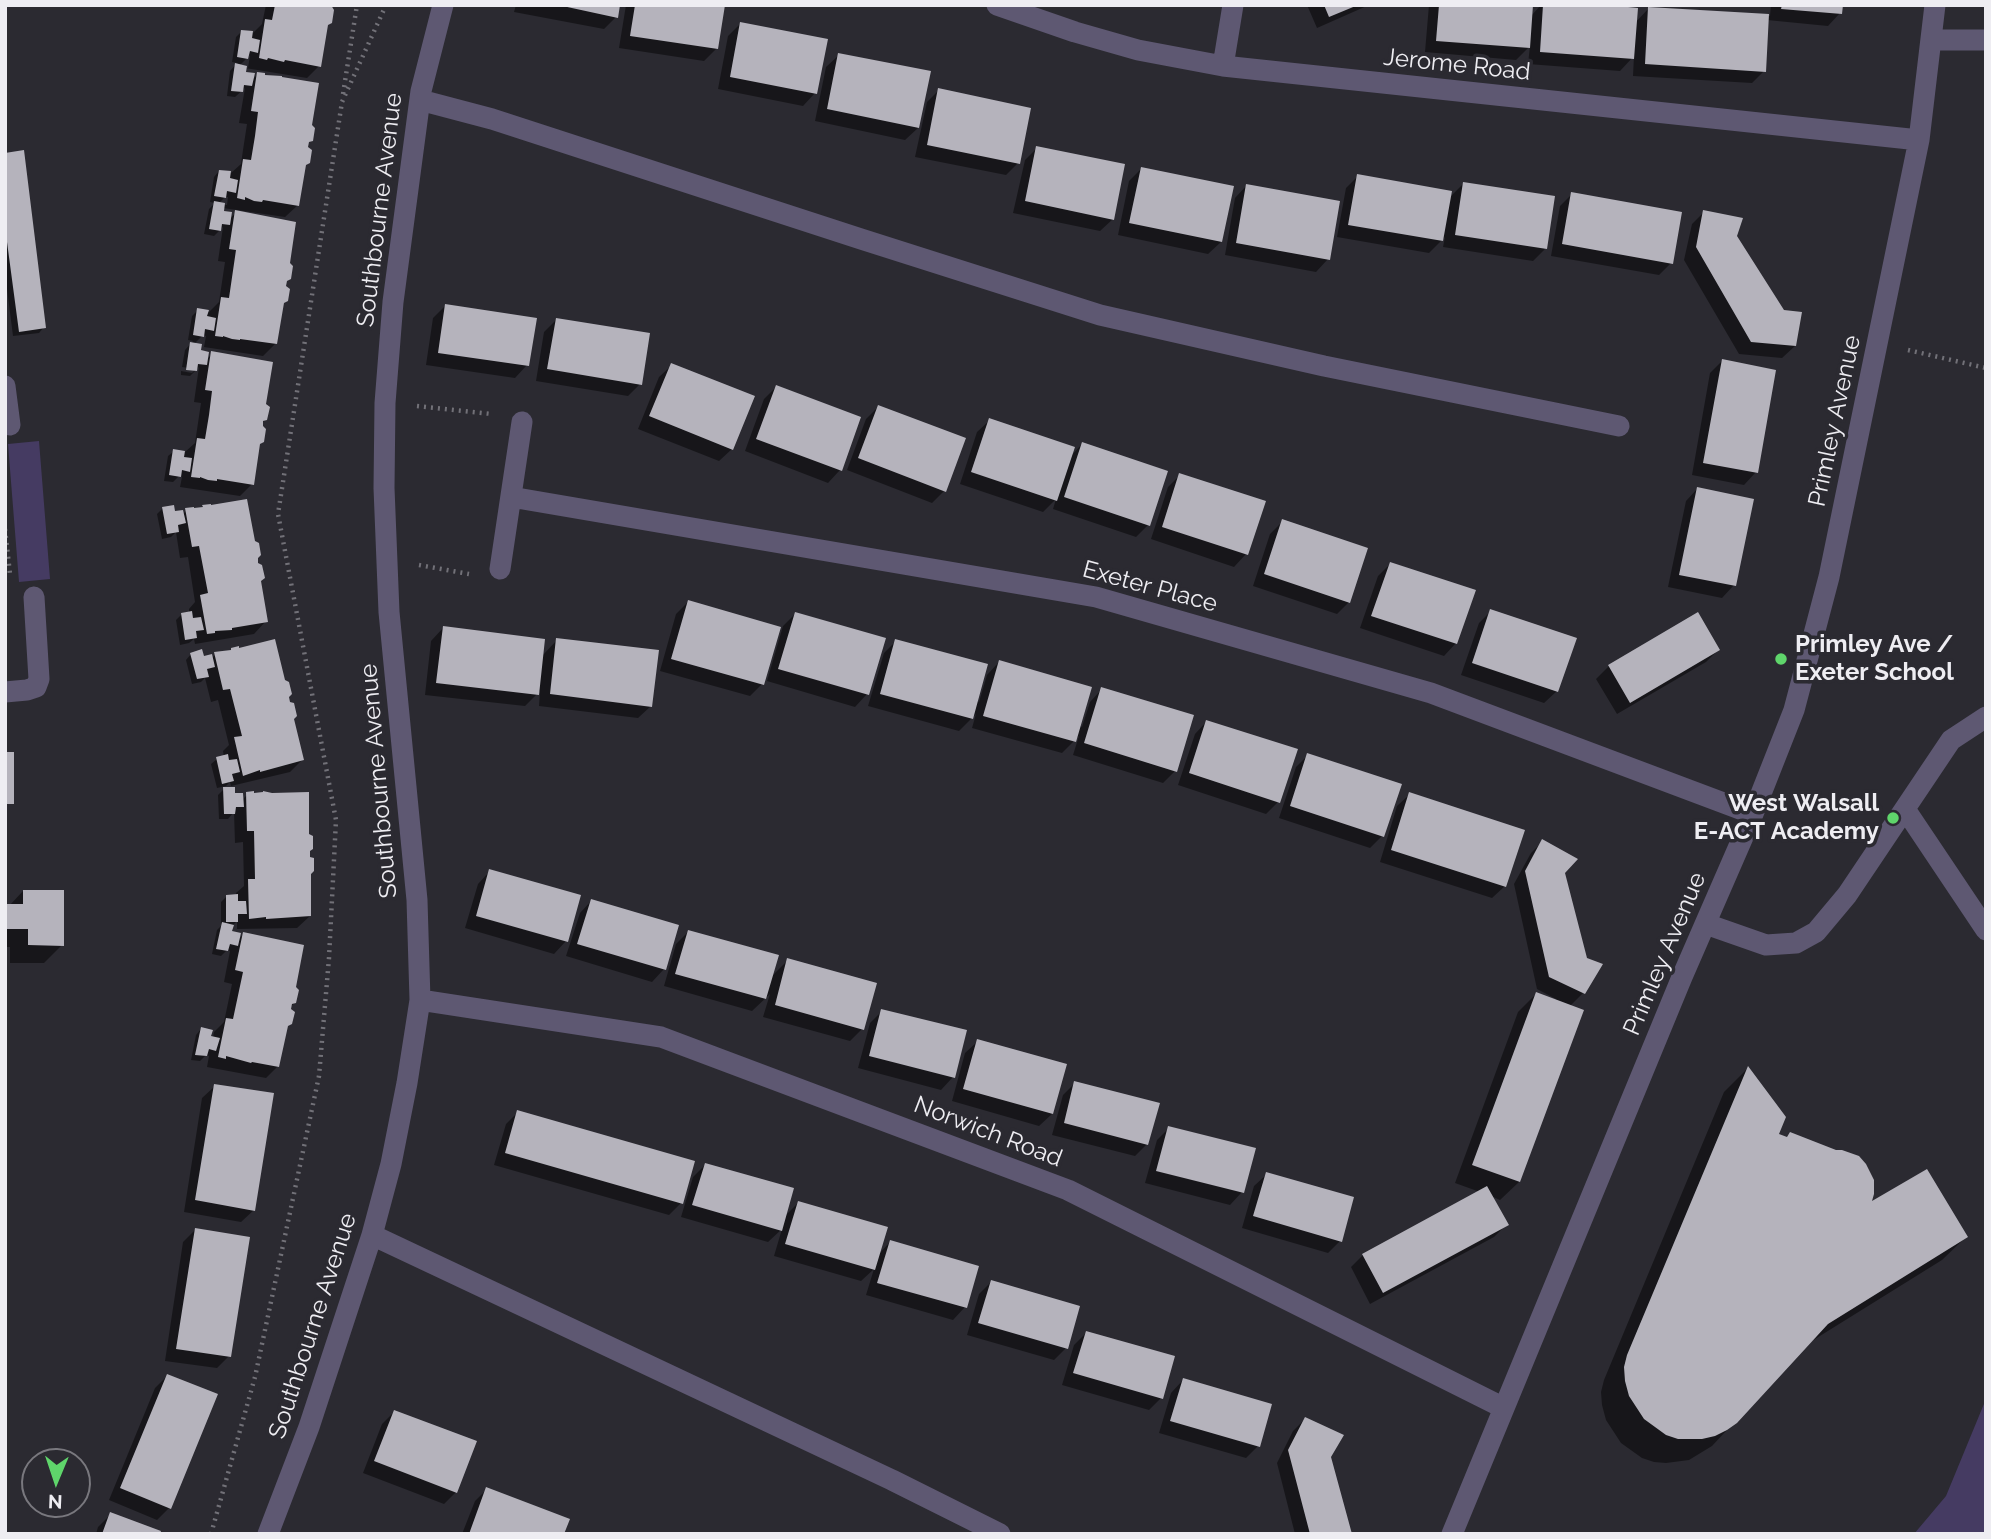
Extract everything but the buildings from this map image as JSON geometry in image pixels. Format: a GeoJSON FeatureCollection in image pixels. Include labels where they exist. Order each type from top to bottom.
{"type":"FeatureCollection","features":[{"type":"Feature","properties":{"kind":"street","name":"Southbourne Avenue"},"geometry":{"type":"LineString","coordinates":[[268,1534],[309,1427],[372,1235],[391,1164],[420,1000],[417,900],[389,612],[384,488],[385,403],[393,302],[420,100],[443,5]]}},
{"type":"Feature","properties":{"kind":"street","name":"Jerome Road"},"geometry":{"type":"LineString","coordinates":[[997,5],[1138,50],[1223,66],[1919,140]]}},
{"type":"Feature","properties":{"kind":"street"},"geometry":{"type":"LineString","coordinates":[[1223,66],[1233,5]]}},
{"type":"Feature","properties":{"kind":"street","name":"Primley Avenue"},"geometry":{"type":"LineString","coordinates":[[1452,1534],[1794,710],[1829,577],[1919,140],[1935,5]]}},
{"type":"Feature","properties":{"kind":"street"},"geometry":{"type":"LineString","coordinates":[[1931,40],[1986,40]]}},
{"type":"Feature","properties":{"kind":"street"},"geometry":{"type":"LineString","coordinates":[[420,100],[492,119],[1100,315],[1324,366],[1619,426]]}},
{"type":"Feature","properties":{"kind":"street"},"geometry":{"type":"LineString","coordinates":[[5,386],[10,425]]}},
{"type":"Feature","properties":{"kind":"street"},"geometry":{"type":"LineString","coordinates":[[500,569],[522,422]]}},
{"type":"Feature","properties":{"kind":"street","name":"Exeter Place"},"geometry":{"type":"LineString","coordinates":[[511,497],[1096,597],[1431,693],[1753,814]]}},
{"type":"Feature","properties":{"kind":"street"},"geometry":{"type":"LineString","coordinates":[[5,692],[36,687],[39,680],[34,597]]}},
{"type":"Feature","properties":{"kind":"street"},"geometry":{"type":"LineString","coordinates":[[1706,924],[1766,945],[1796,943],[1816,932],[1847,895],[1951,740],[1986,717]]}},
{"type":"Feature","properties":{"kind":"street"},"geometry":{"type":"LineString","coordinates":[[1905,809],[1986,930]]}},
{"type":"Feature","properties":{"kind":"street","name":"Norwich Road"},"geometry":{"type":"LineString","coordinates":[[420,1000],[662,1037],[1068,1190],[1504,1408]]}},
{"type":"Feature","properties":{"kind":"street"},"geometry":{"type":"LineString","coordinates":[[372,1235],[830,1450],[1000,1534]]}},
{"type":"Feature","properties":{"kind":"path"},"geometry":{"type":"LineString","coordinates":[[211,1534],[255,1377],[320,1076],[336,820],[278,514],[357,5]]}},
{"type":"Feature","properties":{"kind":"path"},"geometry":{"type":"LineString","coordinates":[[342,102],[386,5]]}},
{"type":"Feature","properties":{"kind":"path"},"geometry":{"type":"LineString","coordinates":[[1878,343],[1986,368]]}},
{"type":"Feature","properties":{"kind":"path"},"geometry":{"type":"LineString","coordinates":[[385,403],[522,417],[522,422]]}},
{"type":"Feature","properties":{"kind":"path"},"geometry":{"type":"LineString","coordinates":[[414,565],[478,575]]}},
{"type":"Feature","properties":{"kind":"shaded area"},"geometry":{"type":"Polygon","coordinates":[[[39,441],[50,579],[19,582],[8,444],[39,441]]]}},
{"type":"Feature","properties":{"kind":"shaded area"},"geometry":{"type":"Polygon","coordinates":[[[1986,1399],[1986,1534],[1914,1534],[1946,1496],[1986,1399]]]}},
{"type":"Feature","properties":{"kind":"place","name":"Primley Ave / Exeter School"},"geometry":{"type":"Point","coordinates":[1781,659]}},
{"type":"Feature","properties":{"kind":"place","name":"West Walsall E-ACT Academy"},"geometry":{"type":"Point","coordinates":[1893,818]}}]}
